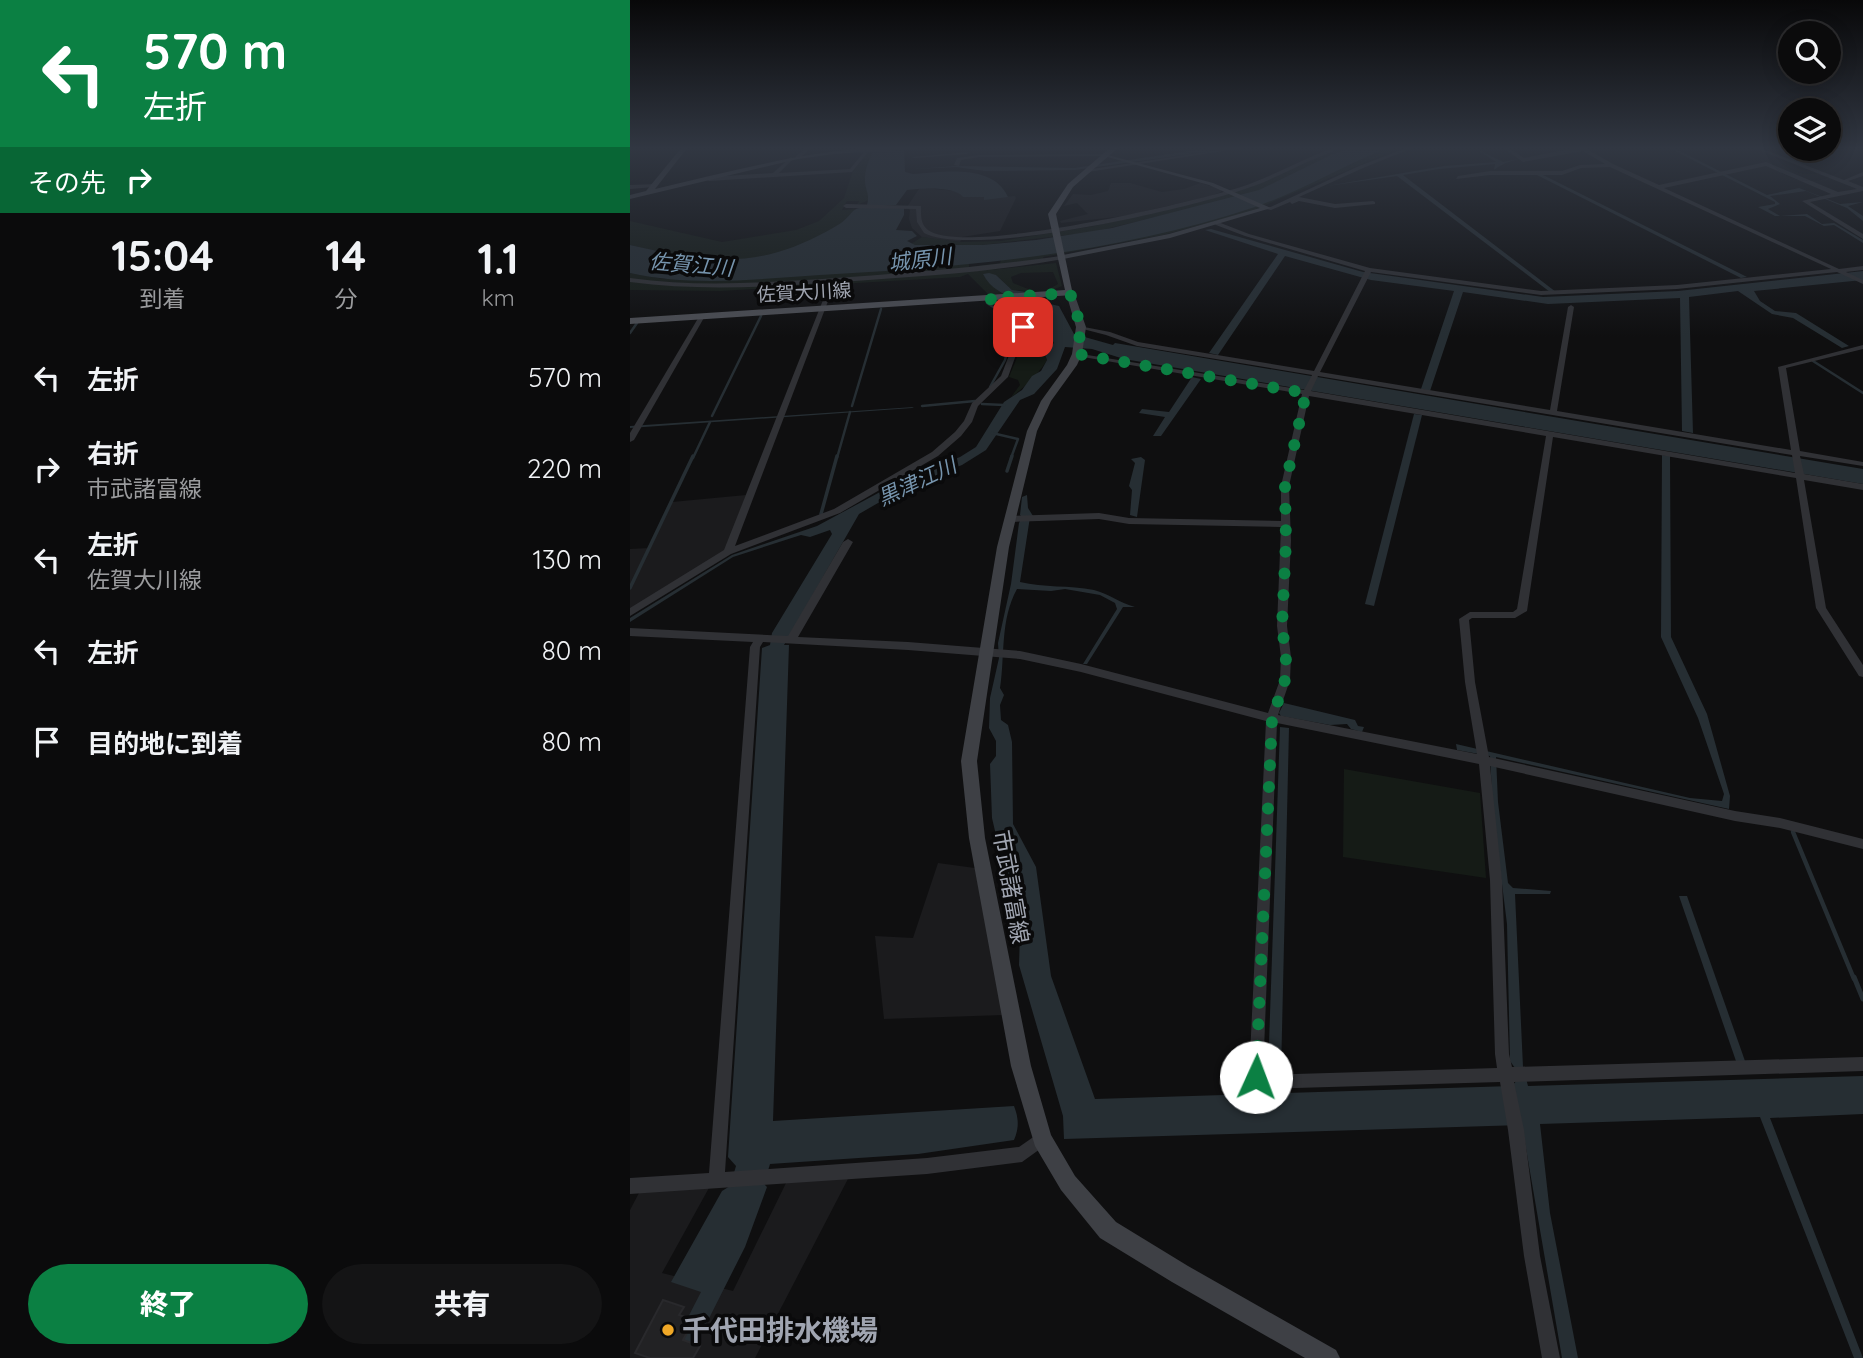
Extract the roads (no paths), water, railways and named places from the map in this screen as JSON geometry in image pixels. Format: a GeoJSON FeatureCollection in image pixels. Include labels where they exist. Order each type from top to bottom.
{"type":"FeatureCollection","features":[{"type":"Feature","properties":{"kind":"main road"},"geometry":{"type":"LineString","coordinates":[[1053,210],[1053,229],[1070,293]]}},
{"type":"Feature","properties":{"kind":"main road"},"geometry":{"type":"LineString","coordinates":[[1061,258],[1218,224],[1263,210]]}},
{"type":"Feature","properties":{"kind":"main road","name":"佐賀大川線"},"geometry":{"type":"LineString","coordinates":[[630,321],[1070,293]]}},
{"type":"Feature","properties":{"kind":"main road","name":"市武諸富線"},"geometry":{"type":"LineString","coordinates":[[1070,293],[1080,329],[1077,351],[1072,365],[1046,401],[1032,431],[1015,519],[1003,547],[996,652],[969,761],[978,838],[1021,1066],[1042,1139],[1068,1183],[1108,1230],[1328,1358]]}},
{"type":"Feature","properties":{"kind":"street"},"geometry":{"type":"LineString","coordinates":[[919,210],[918,217],[926,232],[940,237],[975,238],[1095,224],[1152,210]]}},
{"type":"Feature","properties":{"kind":"street"},"geometry":{"type":"LineString","coordinates":[[1711,210],[1863,281]]}},
{"type":"Feature","properties":{"kind":"street"},"geometry":{"type":"LineString","coordinates":[[1820,210],[1863,237]]}},
{"type":"Feature","properties":{"kind":"street"},"geometry":{"type":"LineString","coordinates":[[1218,224],[1369,271],[1548,293],[1677,288],[1863,268]]}},
{"type":"Feature","properties":{"kind":"street"},"geometry":{"type":"LineString","coordinates":[[630,280],[678,286],[746,285],[962,271],[1061,258]]}},
{"type":"Feature","properties":{"kind":"street"},"geometry":{"type":"LineString","coordinates":[[1369,271],[1307,392],[1285,486],[1282,626],[1286,657],[1285,680],[1272,719],[1256,1077],[1261,1082],[1507,1078],[1528,1074],[1863,1064]]}},
{"type":"Feature","properties":{"kind":"street"},"geometry":{"type":"LineString","coordinates":[[728,552],[827,296]]}},
{"type":"Feature","properties":{"kind":"street"},"geometry":{"type":"LineString","coordinates":[[630,614],[728,552],[837,511],[935,454],[958,434],[968,422],[975,405],[1004,377],[1023,327],[1014,314],[992,298]]}},
{"type":"Feature","properties":{"kind":"street"},"geometry":{"type":"LineString","coordinates":[[1553,413],[1571,307]]}},
{"type":"Feature","properties":{"kind":"street"},"geometry":{"type":"LineString","coordinates":[[630,440],[702,316]]}},
{"type":"Feature","properties":{"kind":"street"},"geometry":{"type":"LineString","coordinates":[[1080,329],[1108,333],[1137,344],[1315,375],[1863,464]]}},
{"type":"Feature","properties":{"kind":"street"},"geometry":{"type":"LineString","coordinates":[[1863,347],[1783,366],[1821,608],[1863,673]]}},
{"type":"Feature","properties":{"kind":"street"},"geometry":{"type":"LineString","coordinates":[[1077,351],[1863,487]]}},
{"type":"Feature","properties":{"kind":"street"},"geometry":{"type":"LineString","coordinates":[[1550,434],[1522,611],[1515,615],[1470,615],[1464,619],[1470,682],[1488,758],[1507,1078],[1532,1255],[1551,1358]]}},
{"type":"Feature","properties":{"kind":"street"},"geometry":{"type":"LineString","coordinates":[[1015,519],[1099,516],[1129,521],[1285,524]]}},
{"type":"Feature","properties":{"kind":"street"},"geometry":{"type":"LineString","coordinates":[[791,640],[848,542]]}},
{"type":"Feature","properties":{"kind":"street"},"geometry":{"type":"LineString","coordinates":[[630,632],[996,652],[1081,668],[1272,719],[1488,758],[1863,844]]}},
{"type":"Feature","properties":{"kind":"street"},"geometry":{"type":"LineString","coordinates":[[723,1180],[755,647],[764,638]]}},
{"type":"Feature","properties":{"kind":"street"},"geometry":{"type":"LineString","coordinates":[[630,1186],[927,1166],[1022,1154],[1042,1139]]}},
{"type":"Feature","properties":{"kind":"water"},"geometry":{"type":"Polygon","coordinates":[[[855,210],[904,210],[896,230],[912,231],[917,236],[907,241],[915,245],[982,245],[1112,228],[1180,210],[1244,210],[1202,223],[1094,247],[930,268],[701,281],[630,273],[630,245],[704,258],[741,259],[786,250],[810,240],[841,223],[855,210]]]}},
{"type":"Feature","properties":{"kind":"water"},"geometry":{"type":"Polygon","coordinates":[[[1442,210],[1449,210],[1556,292],[1550,292],[1442,210]]]}},
{"type":"Feature","properties":{"kind":"water"},"geometry":{"type":"Polygon","coordinates":[[[1607,210],[1614,210],[1747,277],[1741,278],[1607,210]]]}},
{"type":"Feature","properties":{"kind":"water"},"geometry":{"type":"Polygon","coordinates":[[[1764,210],[1780,216],[1775,216],[1764,210]]]}},
{"type":"Feature","properties":{"kind":"water"},"geometry":{"type":"Polygon","coordinates":[[[1850,210],[1863,216],[1863,221],[1850,210]]]}},
{"type":"Feature","properties":{"kind":"water"},"geometry":{"type":"Polygon","coordinates":[[[1807,214],[1822,224],[1834,223],[1863,240],[1863,243],[1834,225],[1824,226],[1805,216],[1780,216],[1807,214]]]}},
{"type":"Feature","properties":{"kind":"water"},"geometry":{"type":"Polygon","coordinates":[[[1211,229],[1363,272],[1543,297],[1678,291],[1863,271],[1863,280],[1754,291],[1760,301],[1775,311],[1796,313],[1849,346],[1842,348],[1793,318],[1772,314],[1738,291],[1689,297],[1693,433],[1682,431],[1680,298],[1548,304],[1463,292],[1430,391],[1421,389],[1454,291],[1371,280],[1285,256],[1218,355],[1209,353],[1278,254],[1205,230],[1211,229]]]}},
{"type":"Feature","properties":{"kind":"water","name":"黒津江川"},"geometry":{"type":"Polygon","coordinates":[[[983,274],[996,275],[1012,290],[1027,292],[1045,303],[1059,306],[1074,334],[1113,345],[1115,343],[1863,469],[1863,484],[1124,359],[1092,349],[1065,347],[1057,369],[1034,394],[1020,400],[986,450],[962,465],[904,488],[859,514],[784,645],[789,645],[773,1121],[1014,1106],[1018,1123],[1014,1140],[918,1154],[770,1164],[764,1184],[767,1187],[745,1247],[689,1358],[667,1358],[701,1292],[671,1282],[722,1191],[730,1186],[736,1166],[728,1157],[762,648],[770,645],[772,633],[832,534],[830,530],[810,537],[801,535],[733,557],[630,622],[630,618],[732,555],[817,526],[906,478],[960,457],[976,447],[1004,402],[1022,390],[1032,376],[1041,371],[1047,360],[1044,352],[1054,343],[1050,336],[1052,316],[996,289],[983,274]]]}},
{"type":"Feature","properties":{"kind":"water"},"geometry":{"type":"Polygon","coordinates":[[[1192,377],[1201,379],[1161,436],[1153,436],[1165,417],[1139,413],[1142,409],[1169,412],[1192,377]]]}},
{"type":"Feature","properties":{"kind":"water"},"geometry":{"type":"Polygon","coordinates":[[[914,407],[912,408],[630,428],[630,426],[914,407]]]}},
{"type":"Feature","properties":{"kind":"water"},"geometry":{"type":"Polygon","coordinates":[[[1414,414],[1422,415],[1374,606],[1365,604],[1414,414]]]}},
{"type":"Feature","properties":{"kind":"water"},"geometry":{"type":"Polygon","coordinates":[[[1662,455],[1670,456],[1671,637],[1707,714],[1730,796],[1729,809],[1496,757],[1498,802],[1508,883],[1513,888],[1551,891],[1550,894],[1515,894],[1523,1067],[1528,1086],[1863,1076],[1863,1114],[1770,1118],[1863,1358],[1854,1358],[1760,1117],[1540,1124],[1550,1213],[1578,1358],[1562,1358],[1522,1125],[1064,1139],[1063,1116],[1019,965],[1020,934],[1010,880],[1002,861],[992,818],[990,764],[996,756],[996,741],[989,728],[990,698],[999,658],[998,643],[1011,584],[1022,517],[1022,497],[1027,495],[1028,508],[1033,516],[1030,517],[1020,582],[1094,590],[1135,607],[1123,607],[1087,664],[1083,664],[1117,609],[1115,603],[1100,595],[1065,589],[1017,589],[1008,613],[1004,637],[1000,688],[1004,695],[1000,705],[1001,720],[1008,725],[1012,742],[1013,824],[1036,867],[1051,976],[1095,1099],[1512,1086],[1517,1080],[1515,1068],[1510,1061],[1507,924],[1493,812],[1490,756],[1457,750],[1456,744],[1690,798],[1722,801],[1724,794],[1698,718],[1661,637],[1662,455]]]}},
{"type":"Feature","properties":{"kind":"water"},"geometry":{"type":"Polygon","coordinates":[[[1141,457],[1145,460],[1137,517],[1130,515],[1132,490],[1129,486],[1135,463],[1131,459],[1141,457]]]}},
{"type":"Feature","properties":{"kind":"water"},"geometry":{"type":"Polygon","coordinates":[[[1284,703],[1355,720],[1358,726],[1364,727],[1362,732],[1351,729],[1347,724],[1330,725],[1281,716],[1279,713],[1284,703]]]}},
{"type":"Feature","properties":{"kind":"water"},"geometry":{"type":"Polygon","coordinates":[[[1280,727],[1289,728],[1281,1073],[1268,1072],[1280,727]]]}},
{"type":"Feature","properties":{"kind":"water"},"geometry":{"type":"Polygon","coordinates":[[[1679,896],[1687,896],[1745,1061],[1736,1061],[1679,896]]]}},
{"type":"Feature","properties":{"kind":"waterway"},"geometry":{"type":"LineString","coordinates":[[987,303],[1015,321],[1014,326]]}},
{"type":"Feature","properties":{"kind":"waterway"},"geometry":{"type":"LineString","coordinates":[[852,406],[881,309]]}},
{"type":"Feature","properties":{"kind":"waterway"},"geometry":{"type":"LineString","coordinates":[[712,416],[761,316]]}},
{"type":"Feature","properties":{"kind":"waterway"},"geometry":{"type":"LineString","coordinates":[[630,333],[637,323]]}},
{"type":"Feature","properties":{"kind":"waterway"},"geometry":{"type":"LineString","coordinates":[[990,387],[1005,360],[1013,330]]}},
{"type":"Feature","properties":{"kind":"waterway"},"geometry":{"type":"LineString","coordinates":[[1813,361],[1863,393]]}},
{"type":"Feature","properties":{"kind":"waterway"},"geometry":{"type":"LineString","coordinates":[[922,406],[975,401]]}},
{"type":"Feature","properties":{"kind":"waterway"},"geometry":{"type":"LineString","coordinates":[[982,404],[1004,405]]}},
{"type":"Feature","properties":{"kind":"waterway"},"geometry":{"type":"LineString","coordinates":[[837,458],[850,412]]}},
{"type":"Feature","properties":{"kind":"waterway"},"geometry":{"type":"LineString","coordinates":[[693,458],[710,422]]}},
{"type":"Feature","properties":{"kind":"waterway"},"geometry":{"type":"LineString","coordinates":[[992,433],[1018,439],[1011,458]]}},
{"type":"Feature","properties":{"kind":"waterway"},"geometry":{"type":"LineString","coordinates":[[630,588],[693,456]]}},
{"type":"Feature","properties":{"kind":"waterway"},"geometry":{"type":"LineString","coordinates":[[821,514],[837,456]]}},
{"type":"Feature","properties":{"kind":"waterway"},"geometry":{"type":"LineString","coordinates":[[1007,471],[1012,456]]}},
{"type":"Feature","properties":{"kind":"waterway"},"geometry":{"type":"LineString","coordinates":[[1793,832],[1854,979]]}},
{"type":"Feature","properties":{"kind":"waterway"},"geometry":{"type":"LineString","coordinates":[[1854,977],[1863,999]]}},
{"type":"Feature","properties":{"kind":"place","name":"千代田排水機場"},"geometry":{"type":"Point","coordinates":[668,1330]}},
{"type":"Feature","properties":{"kind":"water label","name":"城原川"},"geometry":{"type":"Point","coordinates":[920,260]}},
{"type":"Feature","properties":{"kind":"water label","name":"佐賀江川"},"geometry":{"type":"Point","coordinates":[691,265]}}]}
